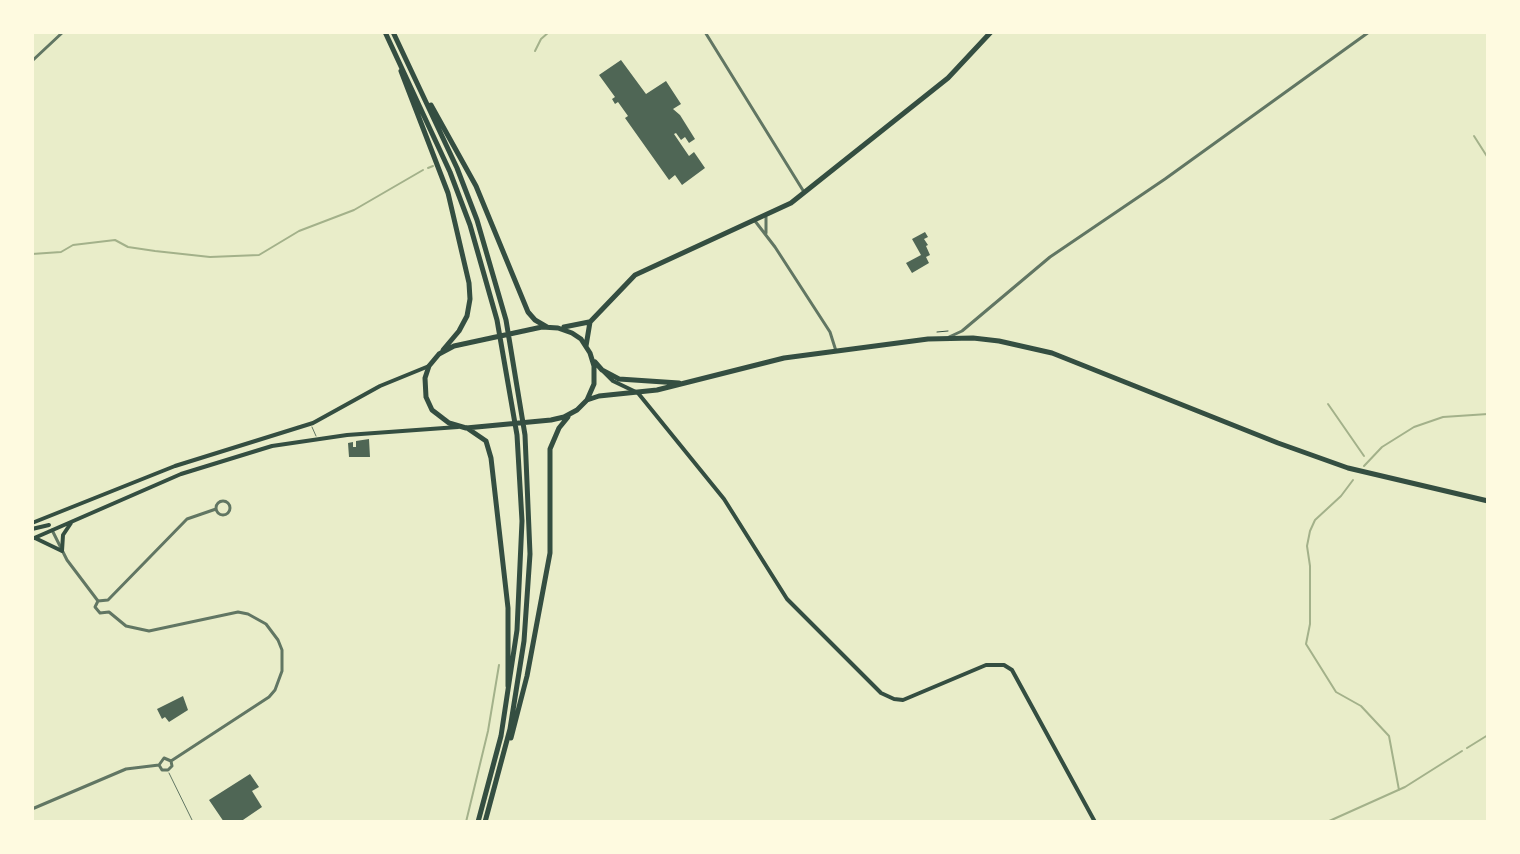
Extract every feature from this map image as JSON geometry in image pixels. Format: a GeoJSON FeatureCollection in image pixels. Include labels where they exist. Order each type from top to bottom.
{"type":"FeatureCollection","features":[{"type":"Feature","properties":{"kind":"highway"},"geometry":{"type":"LineString","coordinates":[[385,32],[450,172],[470,225],[492,296],[511,389],[520,475],[522,553],[517,630],[501,736],[478,822]]}},
{"type":"Feature","properties":{"kind":"highway"},"geometry":{"type":"LineString","coordinates":[[393,32],[463,182],[491,265],[513,359],[525,435],[528,592],[521,663],[506,750],[485,822]]}},
{"type":"Feature","properties":{"kind":"highway"},"geometry":{"type":"LineString","coordinates":[[586,346],[590,322],[639,272],[766,217],[804,192],[948,78],[991,32]]}},
{"type":"Feature","properties":{"kind":"highway"},"geometry":{"type":"LineString","coordinates":[[396,55],[448,193],[469,283],[467,316],[459,331],[429,366],[424,384],[428,404],[437,416],[482,437],[490,449],[508,608],[509,693]]}},
{"type":"Feature","properties":{"kind":"highway"},"geometry":{"type":"LineString","coordinates":[[425,98],[438,113],[476,186],[528,312],[535,320],[549,327]]}},
{"type":"Feature","properties":{"kind":"highway"},"geometry":{"type":"LineString","coordinates":[[558,328],[590,322]]}},
{"type":"Feature","properties":{"kind":"highway"},"geometry":{"type":"LineString","coordinates":[[439,354],[454,346],[489,338],[558,328],[577,336],[602,370],[624,380],[680,383]]}},
{"type":"Feature","properties":{"kind":"highway"},"geometry":{"type":"LineString","coordinates":[[506,750],[515,729],[544,596],[552,518],[550,449],[559,428],[570,415],[587,400],[603,395],[638,393],[784,358],[948,337],[999,341],[1052,353],[1348,468],[1488,501]]}},
{"type":"Feature","properties":{"kind":"highway"},"geometry":{"type":"LineString","coordinates":[[587,400],[595,380],[592,358]]}},
{"type":"Feature","properties":{"kind":"highway"},"geometry":{"type":"LineString","coordinates":[[463,427],[543,421],[570,415]]}},
{"type":"Feature","properties":{"kind":"main road"},"geometry":{"type":"LineString","coordinates":[[32,523],[175,466],[313,423],[380,386],[429,366]]}},
{"type":"Feature","properties":{"kind":"main road"},"geometry":{"type":"LineString","coordinates":[[602,370],[613,381],[638,393],[724,499],[787,599],[881,693],[903,700],[986,665],[998,664],[1012,670],[1095,822]]}},
{"type":"Feature","properties":{"kind":"main road"},"geometry":{"type":"LineString","coordinates":[[33,538],[140,490],[272,446],[318,438],[463,427]]}},
{"type":"Feature","properties":{"kind":"main road"},"geometry":{"type":"LineString","coordinates":[[50,515],[47,520],[50,528]]}},
{"type":"Feature","properties":{"kind":"main road"},"geometry":{"type":"LineString","coordinates":[[33,538],[62,551],[63,535],[72,521]]}},
{"type":"Feature","properties":{"kind":"main road"},"geometry":{"type":"LineString","coordinates":[[32,529],[50,528]]}},
{"type":"Feature","properties":{"kind":"street"},"geometry":{"type":"LineString","coordinates":[[32,61],[63,32]]}},
{"type":"Feature","properties":{"kind":"street"},"geometry":{"type":"LineString","coordinates":[[705,32],[804,192]]}},
{"type":"Feature","properties":{"kind":"street"},"geometry":{"type":"LineString","coordinates":[[948,337],[974,321],[1014,285],[1102,219],[1165,179],[1369,32]]}},
{"type":"Feature","properties":{"kind":"street"},"geometry":{"type":"LineString","coordinates":[[766,217],[767,236]]}},
{"type":"Feature","properties":{"kind":"street"},"geometry":{"type":"LineString","coordinates":[[755,221],[830,332],[836,351]]}},
{"type":"Feature","properties":{"kind":"street"},"geometry":{"type":"LineString","coordinates":[[970,338],[974,321]]}},
{"type":"Feature","properties":{"kind":"street"},"geometry":{"type":"LineString","coordinates":[[98,601],[95,605],[98,612],[104,614],[179,525],[192,516],[216,509]]}},
{"type":"Feature","properties":{"kind":"street"},"geometry":{"type":"LineString","coordinates":[[50,528],[62,551],[98,601],[110,606],[126,626],[149,631],[228,612],[248,614],[266,624],[278,640],[282,650],[282,671],[269,697],[171,761]]}},
{"type":"Feature","properties":{"kind":"street"},"geometry":{"type":"LineString","coordinates":[[159,765],[162,758],[171,761]]}},
{"type":"Feature","properties":{"kind":"street"},"geometry":{"type":"LineString","coordinates":[[159,765],[162,770],[168,770],[172,766],[171,761]]}},
{"type":"Feature","properties":{"kind":"street"},"geometry":{"type":"LineString","coordinates":[[32,809],[121,770],[159,765]]}},
{"type":"Feature","properties":{"kind":"lane"},"geometry":{"type":"LineString","coordinates":[[313,423],[313,431],[318,438]]}},
{"type":"Feature","properties":{"kind":"lane"},"geometry":{"type":"LineString","coordinates":[[168,770],[193,822]]}},
{"type":"Feature","properties":{"kind":"path"},"geometry":{"type":"LineString","coordinates":[[939,332],[956,330]]}},
{"type":"Feature","properties":{"kind":"building"},"geometry":{"type":"Polygon","coordinates":[[[621,60],[646,94],[666,81],[681,104],[673,109],[695,139],[689,143],[685,137],[681,140],[674,134],[689,156],[694,152],[705,168],[682,185],[675,175],[669,180],[625,118],[628,116],[618,102],[615,104],[612,99],[615,97],[599,75],[621,60]]]}},
{"type":"Feature","properties":{"kind":"building"},"geometry":{"type":"Polygon","coordinates":[[[925,232],[929,263],[912,273],[906,263],[921,255],[912,239],[925,232]]]}},
{"type":"Feature","properties":{"kind":"building"},"geometry":{"type":"Polygon","coordinates":[[[369,439],[370,457],[349,457],[348,443],[353,442],[353,447],[356,447],[356,441],[369,439]]]}},
{"type":"Feature","properties":{"kind":"building"},"geometry":{"type":"Polygon","coordinates":[[[183,696],[188,710],[169,722],[165,717],[162,719],[157,709],[183,696]]]}},
{"type":"Feature","properties":{"kind":"building"},"geometry":{"type":"Polygon","coordinates":[[[250,774],[259,787],[252,791],[262,807],[240,822],[224,822],[209,800],[250,774]]]}},
{"type":"Feature","properties":{"kind":"waterway"},"geometry":{"type":"LineString","coordinates":[[535,51],[549,32]]}},
{"type":"Feature","properties":{"kind":"waterway"},"geometry":{"type":"LineString","coordinates":[[1474,136],[1488,158]]}},
{"type":"Feature","properties":{"kind":"waterway"},"geometry":{"type":"LineString","coordinates":[[428,168],[433,166]]}},
{"type":"Feature","properties":{"kind":"waterway"},"geometry":{"type":"LineString","coordinates":[[32,254],[61,252],[73,245],[115,240],[128,247],[210,257],[259,255],[299,231],[354,210],[423,170]]}},
{"type":"Feature","properties":{"kind":"waterway"},"geometry":{"type":"LineString","coordinates":[[1328,404],[1364,456]]}},
{"type":"Feature","properties":{"kind":"waterway"},"geometry":{"type":"LineString","coordinates":[[1364,466],[1382,447],[1414,427],[1443,417],[1488,414]]}},
{"type":"Feature","properties":{"kind":"waterway"},"geometry":{"type":"LineString","coordinates":[[1353,480],[1315,520],[1310,531],[1307,546],[1310,624],[1306,644],[1336,692],[1361,706],[1389,736],[1399,790]]}},
{"type":"Feature","properties":{"kind":"waterway"},"geometry":{"type":"LineString","coordinates":[[466,822],[488,731],[499,665]]}},
{"type":"Feature","properties":{"kind":"waterway"},"geometry":{"type":"LineString","coordinates":[[1467,748],[1488,735]]}},
{"type":"Feature","properties":{"kind":"waterway"},"geometry":{"type":"LineString","coordinates":[[1327,822],[1405,787],[1462,751]]}}]}
